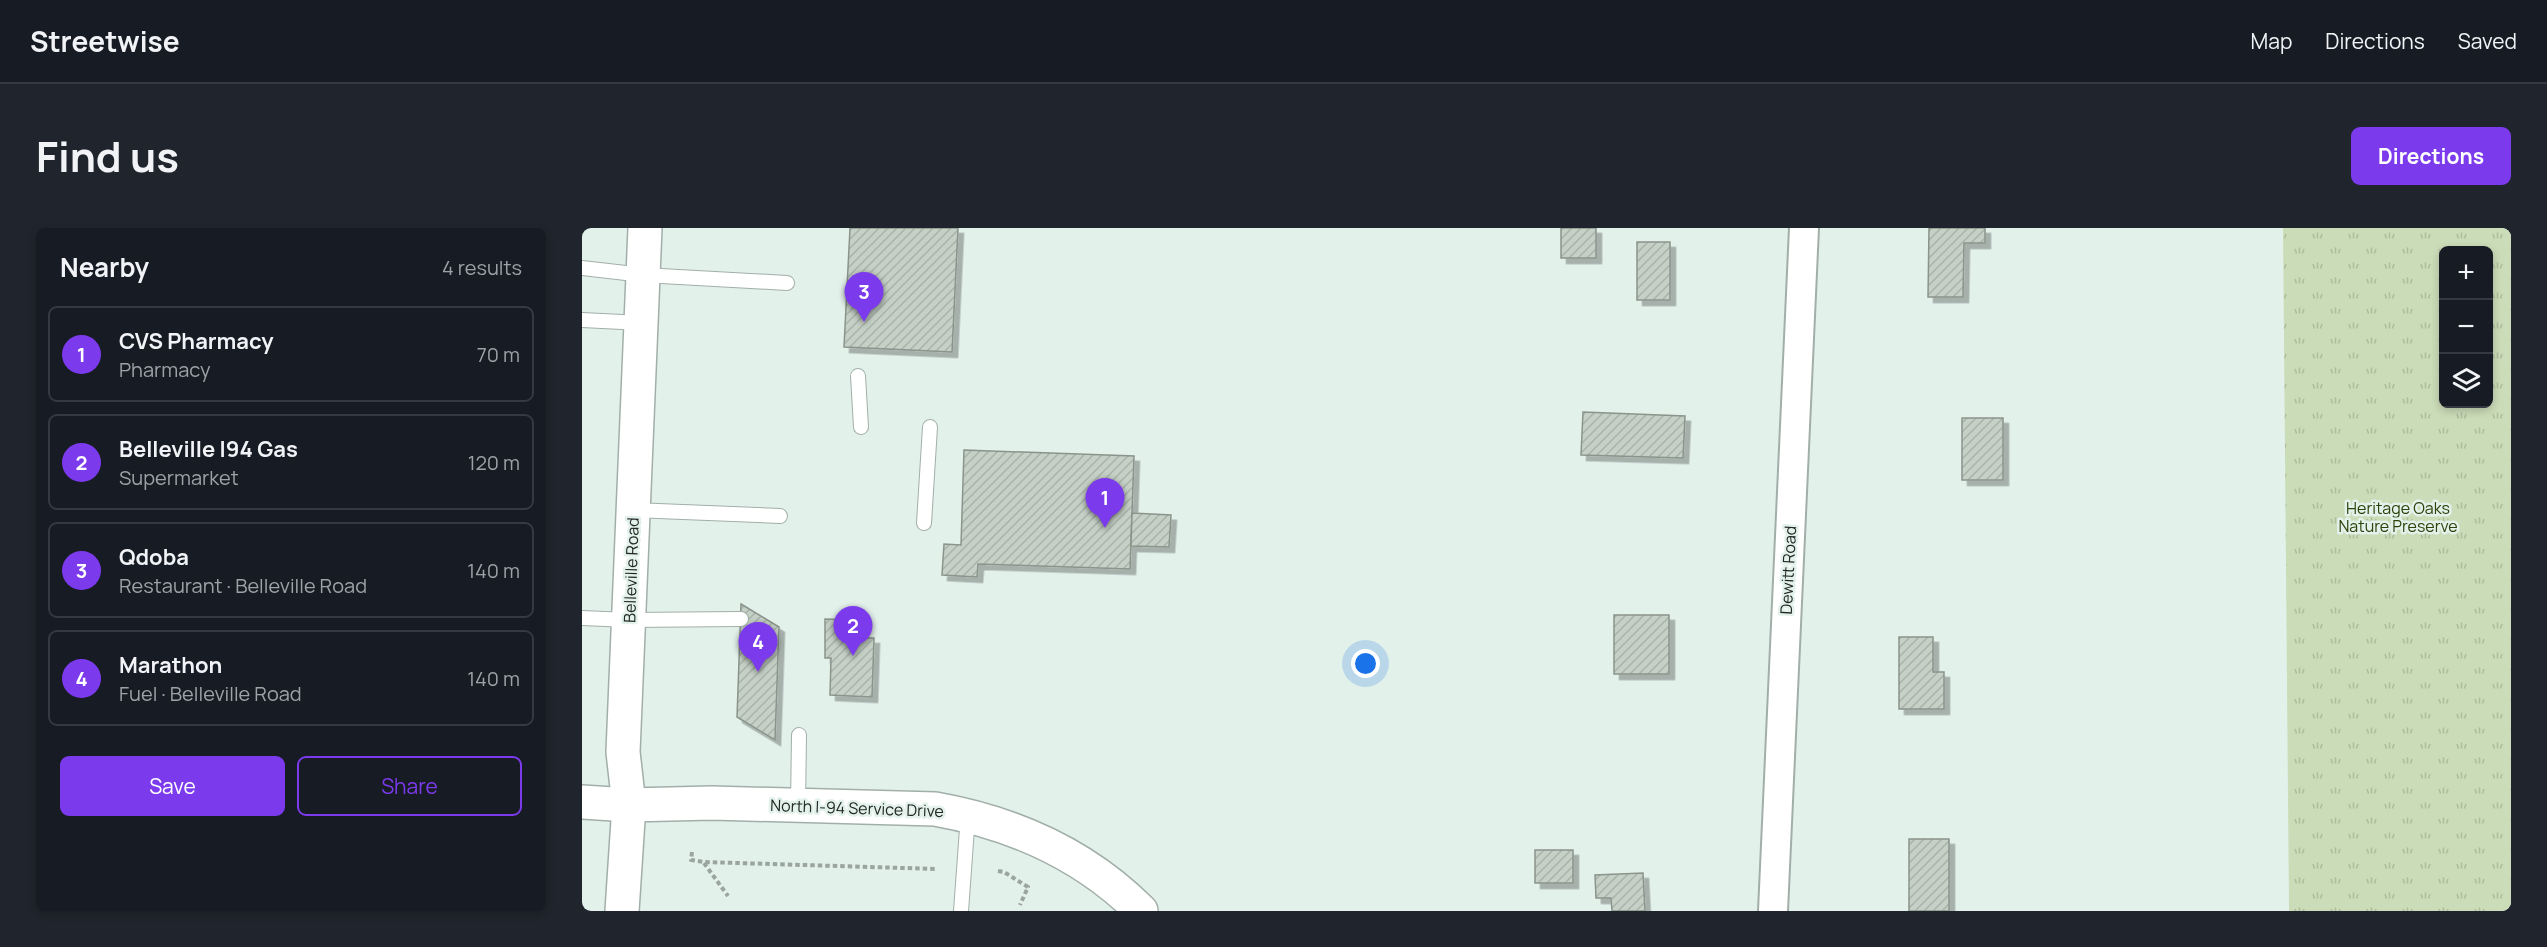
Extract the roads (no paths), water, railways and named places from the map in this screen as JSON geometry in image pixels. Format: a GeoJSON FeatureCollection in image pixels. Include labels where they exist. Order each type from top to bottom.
{"type":"FeatureCollection","features":[{"type":"Feature","properties":{"kind":"main road","name":"Belleville Road"},"geometry":{"type":"LineString","coordinates":[[622,911],[628,805],[623,752],[645,228]]}},
{"type":"Feature","properties":{"kind":"main road","name":"North I-94 Service Drive"},"geometry":{"type":"LineString","coordinates":[[582,802],[628,805],[712,803],[935,810],[968,815],[1010,827],[1061,851],[1107,881],[1142,911]]}},
{"type":"Feature","properties":{"kind":"street","name":"Dewitt Road"},"geometry":{"type":"LineString","coordinates":[[1773,911],[1804,228]]}},
{"type":"Feature","properties":{"kind":"lane"},"geometry":{"type":"LineString","coordinates":[[582,268],[643,275],[787,283]]}},
{"type":"Feature","properties":{"kind":"lane"},"geometry":{"type":"LineString","coordinates":[[582,320],[642,323]]}},
{"type":"Feature","properties":{"kind":"lane"},"geometry":{"type":"LineString","coordinates":[[858,376],[861,427]]}},
{"type":"Feature","properties":{"kind":"lane"},"geometry":{"type":"LineString","coordinates":[[924,523],[930,427]]}},
{"type":"Feature","properties":{"kind":"lane"},"geometry":{"type":"LineString","coordinates":[[633,510],[780,516]]}},
{"type":"Feature","properties":{"kind":"lane"},"geometry":{"type":"LineString","coordinates":[[582,618],[741,619]]}},
{"type":"Feature","properties":{"kind":"lane"},"geometry":{"type":"LineString","coordinates":[[798,806],[799,735]]}},
{"type":"Feature","properties":{"kind":"lane"},"geometry":{"type":"LineString","coordinates":[[961,911],[968,815]]}},
{"type":"Feature","properties":{"kind":"place","name":"Qdoba"},"geometry":{"type":"Point","coordinates":[864,322]}},
{"type":"Feature","properties":{"kind":"place","name":"CVS Pharmacy"},"geometry":{"type":"Point","coordinates":[1105,528]}},
{"type":"Feature","properties":{"kind":"place","name":"Belleville I94 Gas"},"geometry":{"type":"Point","coordinates":[853,656]}},
{"type":"Feature","properties":{"kind":"place","name":"Marathon"},"geometry":{"type":"Point","coordinates":[758,672]}},
{"type":"Feature","properties":{"kind":"park label","name":"Heritage Oaks Nature Preserve"},"geometry":{"type":"Point","coordinates":[2398,517]}}]}
